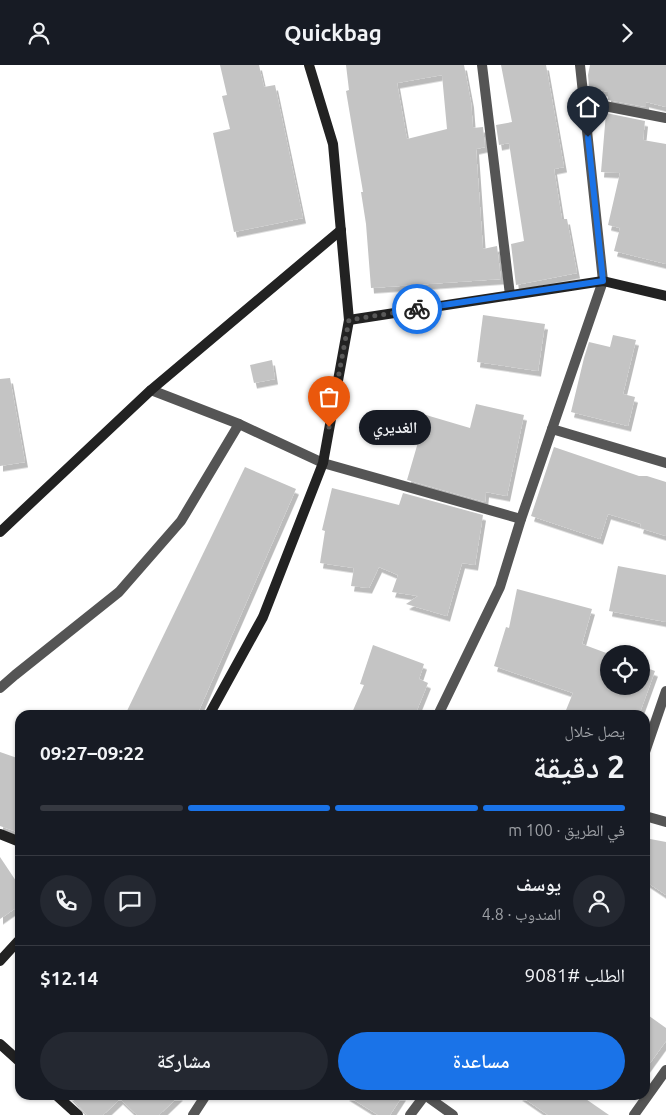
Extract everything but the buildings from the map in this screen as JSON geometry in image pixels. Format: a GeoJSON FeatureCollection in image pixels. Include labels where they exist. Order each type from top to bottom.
{"type":"FeatureCollection","features":[{"type":"Feature","properties":{"kind":"street"},"geometry":{"type":"LineString","coordinates":[[212,710],[263,617],[323,463],[349,320],[334,144],[308,65]]}},
{"type":"Feature","properties":{"kind":"street"},"geometry":{"type":"LineString","coordinates":[[482,65],[510,295]]}},
{"type":"Feature","properties":{"kind":"street"},"geometry":{"type":"LineString","coordinates":[[440,710],[500,587],[521,519],[603,281],[580,65]]}},
{"type":"Feature","properties":{"kind":"street"},"geometry":{"type":"LineString","coordinates":[[584,102],[666,118]]}},
{"type":"Feature","properties":{"kind":"street"},"geometry":{"type":"LineString","coordinates":[[0,531],[151,390],[341,230]]}},
{"type":"Feature","properties":{"kind":"street"},"geometry":{"type":"LineString","coordinates":[[349,320],[603,281],[666,296]]}},
{"type":"Feature","properties":{"kind":"street"},"geometry":{"type":"LineString","coordinates":[[151,390],[239,424],[323,463],[521,519]]}},
{"type":"Feature","properties":{"kind":"street"},"geometry":{"type":"LineString","coordinates":[[0,689],[119,592],[181,521],[239,424]]}},
{"type":"Feature","properties":{"kind":"street"},"geometry":{"type":"LineString","coordinates":[[552,429],[666,463]]}},
{"type":"Feature","properties":{"kind":"street"},"geometry":{"type":"LineString","coordinates":[[650,737],[666,691]]}},
{"type":"Feature","properties":{"kind":"street"},"geometry":{"type":"LineString","coordinates":[[650,817],[666,822]]}},
{"type":"Feature","properties":{"kind":"street"},"geometry":{"type":"LineString","coordinates":[[0,834],[15,840]]}},
{"type":"Feature","properties":{"kind":"street"},"geometry":{"type":"LineString","coordinates":[[0,961],[15,944]]}},
{"type":"Feature","properties":{"kind":"street"},"geometry":{"type":"LineString","coordinates":[[0,1044],[15,1058]]}},
{"type":"Feature","properties":{"kind":"street"},"geometry":{"type":"LineString","coordinates":[[650,1092],[666,1070]]}},
{"type":"Feature","properties":{"kind":"street"},"geometry":{"type":"LineString","coordinates":[[62,1100],[78,1115]]}},
{"type":"Feature","properties":{"kind":"street"},"geometry":{"type":"LineString","coordinates":[[192,1115],[202,1100]]}},
{"type":"Feature","properties":{"kind":"street"},"geometry":{"type":"LineString","coordinates":[[410,1115],[421,1100]]}},
{"type":"Feature","properties":{"kind":"street"},"geometry":{"type":"LineString","coordinates":[[432,1100],[453,1115]]}},
{"type":"Feature","properties":{"kind":"street"},"geometry":{"type":"LineString","coordinates":[[634,1115],[645,1100]]}},
{"type":"Feature","properties":{"kind":"way so far"},"geometry":{"type":"LineString","coordinates":[[329,427],[349,320],[417,309]]}},
{"type":"Feature","properties":{"kind":"place","name":"الغديري"},"geometry":{"type":"Point","coordinates":[329,427]}},
{"type":"Feature","properties":{"kind":"route"},"geometry":{"type":"LineString","coordinates":[[417,309],[603,281],[588,137]]}}]}
